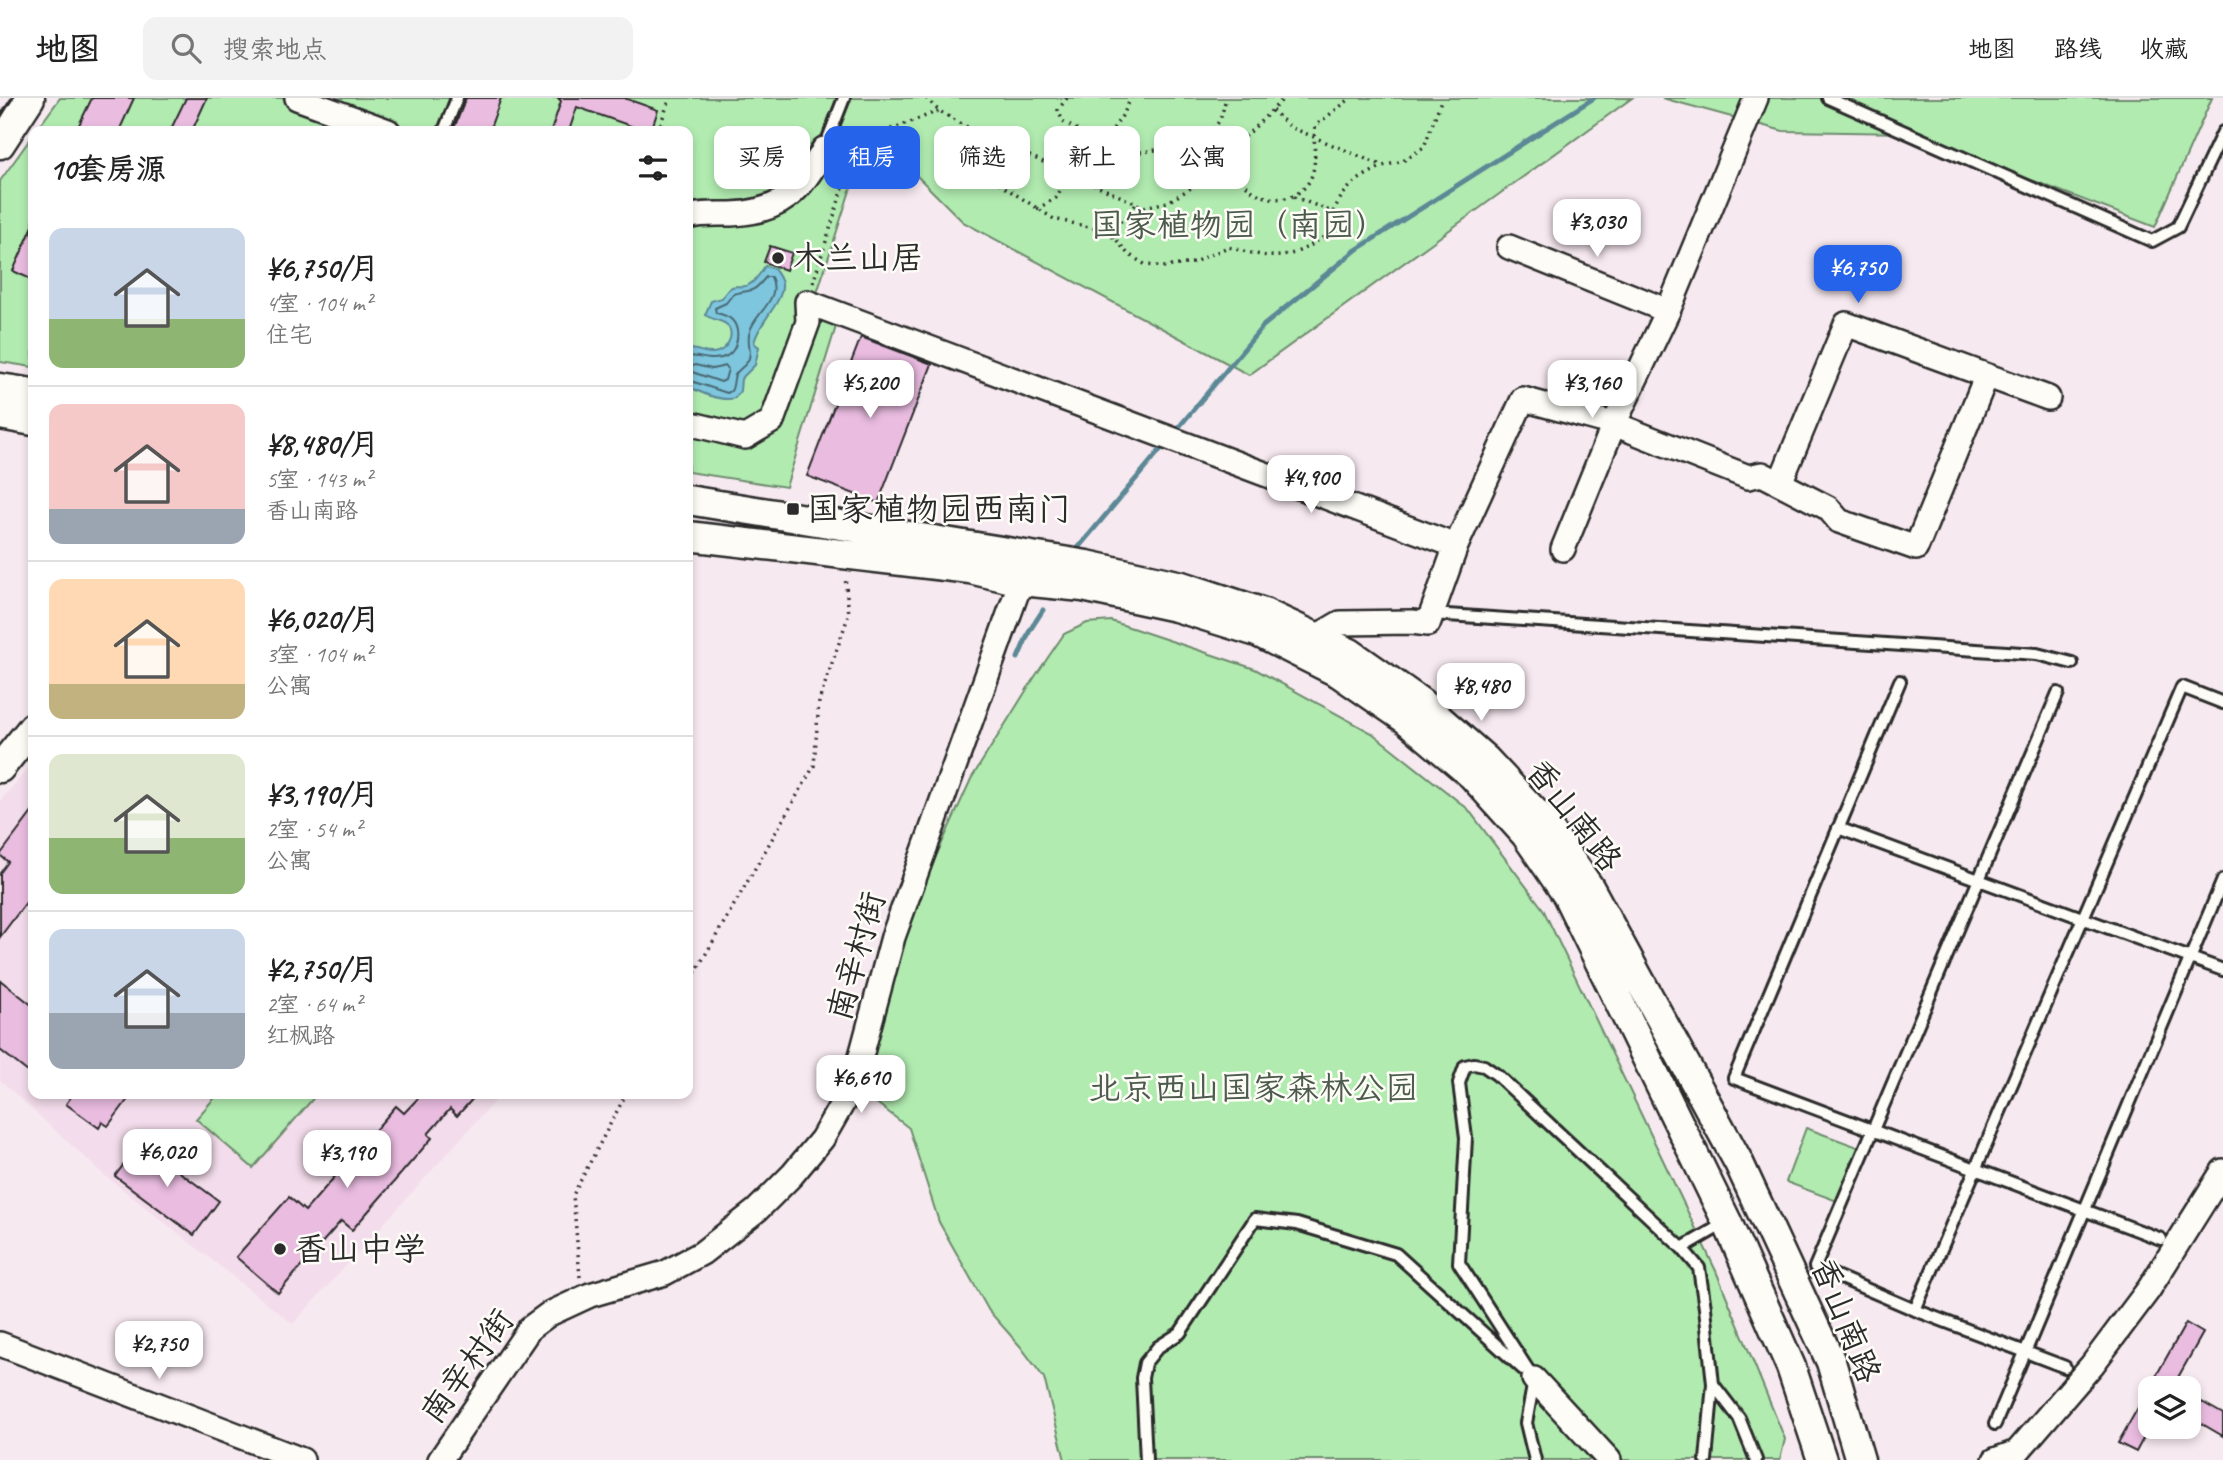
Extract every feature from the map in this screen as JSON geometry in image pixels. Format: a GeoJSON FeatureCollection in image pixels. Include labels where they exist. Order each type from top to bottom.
{"type":"FeatureCollection","features":[{"type":"Feature","properties":{"kind":"street"},"geometry":{"type":"LineString","coordinates":[[0,144],[30,98]]}},
{"type":"Feature","properties":{"kind":"street"},"geometry":{"type":"LineString","coordinates":[[297,98],[347,124]]}},
{"type":"Feature","properties":{"kind":"street"},"geometry":{"type":"LineString","coordinates":[[1563,548],[1614,424],[1668,312],[1756,98]]}},
{"type":"Feature","properties":{"kind":"street"},"geometry":{"type":"LineString","coordinates":[[693,217],[748,213],[787,200],[810,174],[824,149]]}},
{"type":"Feature","properties":{"kind":"street"},"geometry":{"type":"LineString","coordinates":[[1509,247],[1668,312]]}},
{"type":"Feature","properties":{"kind":"street"},"geometry":{"type":"LineString","coordinates":[[693,424],[745,437],[772,421],[808,322],[807,302],[1456,546]]}},
{"type":"Feature","properties":{"kind":"street"},"geometry":{"type":"LineString","coordinates":[[1780,483],[1846,324],[2048,398]]}},
{"type":"Feature","properties":{"kind":"street"},"geometry":{"type":"LineString","coordinates":[[1316,637],[1340,622],[1428,624],[1456,546],[1523,399],[1614,424],[1748,477],[1762,474],[1828,508],[1839,521],[1916,548],[1986,377]]}},
{"type":"Feature","properties":{"kind":"street"},"geometry":{"type":"LineString","coordinates":[[0,388],[28,392]]}},
{"type":"Feature","properties":{"kind":"street"},"geometry":{"type":"LineString","coordinates":[[0,415],[28,420]]}},
{"type":"Feature","properties":{"kind":"street","name":"香山南路"},"geometry":{"type":"LineString","coordinates":[[693,501],[1087,565],[1182,586],[1264,613],[1350,653],[1420,702],[1486,761],[1543,821],[1589,887],[1739,1163],[1831,1362],[1860,1460]]}},
{"type":"Feature","properties":{"kind":"street","name":"香山南路"},"geometry":{"type":"LineString","coordinates":[[693,537],[970,569],[1021,581],[1083,587],[1176,607],[1257,632],[1339,673],[1407,720],[1472,775],[1526,835],[1567,895],[1727,1222],[1791,1367],[1822,1460]]}},
{"type":"Feature","properties":{"kind":"street","name":"南辛村街"},"geometry":{"type":"LineString","coordinates":[[440,1460],[530,1328],[549,1314],[582,1299],[665,1273],[702,1253],[757,1210],[792,1175],[822,1139],[842,1104],[861,1056],[893,937],[1021,581]]}},
{"type":"Feature","properties":{"kind":"street"},"geometry":{"type":"LineString","coordinates":[[0,768],[28,733]]}},
{"type":"Feature","properties":{"kind":"street"},"geometry":{"type":"LineString","coordinates":[[1995,1460],[2017,1452],[2091,1365],[2149,1289],[2223,1171]]}},
{"type":"Feature","properties":{"kind":"street"},"geometry":{"type":"LineString","coordinates":[[0,1344],[302,1460]]}},
{"type":"Feature","properties":{"kind":"street"},"geometry":{"type":"LineString","coordinates":[[1534,1379],[1609,1460]]}},
{"type":"Feature","properties":{"kind":"lane"},"geometry":{"type":"LineString","coordinates":[[446,126],[457,98]]}},
{"type":"Feature","properties":{"kind":"lane"},"geometry":{"type":"LineString","coordinates":[[833,126],[844,98]]}},
{"type":"Feature","properties":{"kind":"lane"},"geometry":{"type":"LineString","coordinates":[[1828,98],[2152,241],[2179,227],[2223,132]]}},
{"type":"Feature","properties":{"kind":"lane"},"geometry":{"type":"LineString","coordinates":[[1433,614],[2037,654],[2072,663]]}},
{"type":"Feature","properties":{"kind":"lane"},"geometry":{"type":"LineString","coordinates":[[1900,681],[1734,1078],[2161,1240]]}},
{"type":"Feature","properties":{"kind":"lane"},"geometry":{"type":"LineString","coordinates":[[1915,1310],[2182,687],[2223,703]]}},
{"type":"Feature","properties":{"kind":"lane"},"geometry":{"type":"LineString","coordinates":[[2058,693],[1815,1267],[1915,1310],[2065,1367]]}},
{"type":"Feature","properties":{"kind":"lane"},"geometry":{"type":"LineString","coordinates":[[1838,828],[2223,970]]}},
{"type":"Feature","properties":{"kind":"lane"},"geometry":{"type":"LineString","coordinates":[[1995,1424],[2223,880]]}},
{"type":"Feature","properties":{"kind":"lane"},"geometry":{"type":"LineString","coordinates":[[1535,1460],[1526,1423],[1534,1379],[1459,1263],[1466,1138],[1459,1083],[1465,1066],[1474,1064],[1485,1066],[1497,1076],[1682,1248],[1699,1268],[1713,1384],[1706,1460]]}},
{"type":"Feature","properties":{"kind":"lane"},"geometry":{"type":"LineString","coordinates":[[1146,1460],[1142,1377],[1145,1363],[1158,1347],[1181,1333],[1255,1219],[1297,1224],[1396,1254],[1534,1379]]}},
{"type":"Feature","properties":{"kind":"lane"},"geometry":{"type":"LineString","coordinates":[[1682,1248],[1727,1222]]}},
{"type":"Feature","properties":{"kind":"lane"},"geometry":{"type":"LineString","coordinates":[[1713,1384],[1739,1418],[1756,1460]]}},
{"type":"Feature","properties":{"kind":"path"},"geometry":{"type":"LineString","coordinates":[[660,126],[670,98]]}},
{"type":"Feature","properties":{"kind":"path"},"geometry":{"type":"LineString","coordinates":[[926,98],[939,111],[965,126]]}},
{"type":"Feature","properties":{"kind":"path"},"geometry":{"type":"LineString","coordinates":[[1067,98],[1058,110],[1063,122],[1071,126]]}},
{"type":"Feature","properties":{"kind":"path"},"geometry":{"type":"LineString","coordinates":[[1115,126],[1130,98]]}},
{"type":"Feature","properties":{"kind":"path"},"geometry":{"type":"LineString","coordinates":[[1140,151],[1165,149],[1205,133],[1218,123],[1226,98]]}},
{"type":"Feature","properties":{"kind":"path"},"geometry":{"type":"LineString","coordinates":[[1250,132],[1284,98]]}},
{"type":"Feature","properties":{"kind":"path"},"geometry":{"type":"LineString","coordinates":[[1294,197],[1304,189],[1312,176],[1315,126],[1351,98]]}},
{"type":"Feature","properties":{"kind":"path"},"geometry":{"type":"LineString","coordinates":[[1007,189],[1054,219],[1098,229],[1115,238],[1128,254],[1146,265],[1166,267],[1192,263],[1228,247],[1269,258],[1289,256],[1325,236],[1342,193],[1358,178],[1383,166],[1403,161],[1424,147],[1441,98]]}},
{"type":"Feature","properties":{"kind":"path"},"geometry":{"type":"LineString","coordinates":[[1272,110],[1290,127],[1383,166]]}},
{"type":"Feature","properties":{"kind":"path"},"geometry":{"type":"LineString","coordinates":[[899,126],[939,111]]}},
{"type":"Feature","properties":{"kind":"path"},"geometry":{"type":"LineString","coordinates":[[1250,188],[1255,193],[1272,198],[1294,197],[1333,212]]}},
{"type":"Feature","properties":{"kind":"path"},"geometry":{"type":"LineString","coordinates":[[807,302],[842,189]]}},
{"type":"Feature","properties":{"kind":"path"},"geometry":{"type":"LineString","coordinates":[[1037,209],[1056,198],[1061,189]]}},
{"type":"Feature","properties":{"kind":"path"},"geometry":{"type":"LineString","coordinates":[[1104,189],[1144,207],[1167,202],[1190,189]]}},
{"type":"Feature","properties":{"kind":"path"},"geometry":{"type":"LineString","coordinates":[[1115,238],[1113,225],[1125,219],[1137,203]]}},
{"type":"Feature","properties":{"kind":"path"},"geometry":{"type":"LineString","coordinates":[[693,976],[814,766],[819,701],[849,614],[843,554]]}},
{"type":"Feature","properties":{"kind":"path"},"geometry":{"type":"LineString","coordinates":[[582,1299],[573,1195],[623,1099]]}},
{"type":"Feature","properties":{"kind":"shaded area","name":"香山中学"},"geometry":{"type":"Polygon","coordinates":[[[28,769],[28,1099],[496,1099],[293,1324],[103,1174],[0,1080],[0,801],[28,769]]]}},
{"type":"Feature","properties":{"kind":"green space","name":"国家植物园（南园）"},"geometry":{"type":"Polygon","coordinates":[[[60,98],[1632,98],[1249,375],[963,222],[920,179],[920,126],[824,126],[824,189],[850,189],[817,293],[843,304],[786,487],[693,473],[693,126],[40,126],[60,98]]]}},
{"type":"Feature","properties":{"kind":"green space"},"geometry":{"type":"Polygon","coordinates":[[[1662,98],[2212,98],[2155,227],[1908,133],[1783,131],[1662,98]]]}},
{"type":"Feature","properties":{"kind":"green space"},"geometry":{"type":"Polygon","coordinates":[[[28,142],[28,366],[0,362],[0,181],[28,142]]]}},
{"type":"Feature","properties":{"kind":"green space","name":"北京西山国家森林公园"},"geometry":{"type":"Polygon","coordinates":[[[1111,621],[1255,669],[1372,733],[1468,809],[1543,909],[1716,1271],[1785,1439],[1780,1460],[1065,1460],[1044,1378],[989,1311],[939,1222],[909,1128],[856,1087],[876,1048],[885,999],[917,898],[971,779],[1064,634],[1087,623],[1111,621]]]}},
{"type":"Feature","properties":{"kind":"green space"},"geometry":{"type":"Polygon","coordinates":[[[214,1099],[313,1099],[253,1168],[196,1119],[214,1099]]]}},
{"type":"Feature","properties":{"kind":"green space"},"geometry":{"type":"Polygon","coordinates":[[[1806,1128],[1866,1150],[1845,1204],[1786,1182],[1806,1128]]]}},
{"type":"Feature","properties":{"kind":"water"},"geometry":{"type":"Polygon","coordinates":[[[765,266],[774,268],[782,283],[782,290],[756,335],[754,343],[759,347],[755,365],[741,379],[740,391],[735,398],[724,399],[693,388],[693,350],[718,352],[726,346],[730,338],[726,324],[705,315],[711,301],[722,298],[733,286],[752,283],[765,266]]]}},
{"type":"Feature","properties":{"kind":"building"},"geometry":{"type":"Polygon","coordinates":[[[92,98],[134,98],[121,126],[78,126],[92,98]]]}},
{"type":"Feature","properties":{"kind":"building"},"geometry":{"type":"Polygon","coordinates":[[[186,98],[207,98],[194,126],[172,126],[186,98]]]}},
{"type":"Feature","properties":{"kind":"building"},"geometry":{"type":"Polygon","coordinates":[[[466,98],[501,98],[491,126],[455,126],[466,98]]]}},
{"type":"Feature","properties":{"kind":"building"},"geometry":{"type":"Polygon","coordinates":[[[558,98],[624,98],[658,110],[653,126],[631,126],[577,107],[571,126],[553,126],[561,101],[558,98]]]}},
{"type":"Feature","properties":{"kind":"building"},"geometry":{"type":"Polygon","coordinates":[[[28,237],[28,278],[13,271],[28,237]]]}},
{"type":"Feature","properties":{"kind":"building","name":"木兰山居"},"geometry":{"type":"Polygon","coordinates":[[[770,246],[792,253],[786,270],[764,262],[770,246]]]}},
{"type":"Feature","properties":{"kind":"building"},"geometry":{"type":"Polygon","coordinates":[[[861,337],[932,364],[878,503],[807,476],[861,337]]]}},
{"type":"Feature","properties":{"kind":"building"},"geometry":{"type":"Polygon","coordinates":[[[28,818],[28,900],[0,937],[0,873],[8,862],[0,855],[28,818]]]}},
{"type":"Feature","properties":{"kind":"building"},"geometry":{"type":"Polygon","coordinates":[[[0,980],[28,1002],[28,1072],[0,1050],[0,980]]]}},
{"type":"Feature","properties":{"kind":"building"},"geometry":{"type":"Polygon","coordinates":[[[70,1099],[128,1099],[108,1126],[102,1122],[99,1128],[66,1104],[70,1099]]]}},
{"type":"Feature","properties":{"kind":"building"},"geometry":{"type":"Polygon","coordinates":[[[417,1099],[472,1099],[457,1116],[450,1109],[428,1134],[432,1138],[352,1230],[341,1221],[278,1293],[236,1257],[289,1197],[305,1211],[396,1106],[404,1113],[417,1099]]]}},
{"type":"Feature","properties":{"kind":"building"},"geometry":{"type":"Polygon","coordinates":[[[140,1143],[219,1201],[194,1235],[115,1176],[140,1143]]]}},
{"type":"Feature","properties":{"kind":"building"},"geometry":{"type":"Polygon","coordinates":[[[2186,1323],[2203,1333],[2179,1376],[2156,1376],[2186,1323]]]}},
{"type":"Feature","properties":{"kind":"building"},"geometry":{"type":"Polygon","coordinates":[[[2201,1404],[2223,1414],[2223,1436],[2201,1423],[2201,1404]]]}},
{"type":"Feature","properties":{"kind":"building"},"geometry":{"type":"Polygon","coordinates":[[[2138,1408],[2138,1439],[2143,1439],[2136,1452],[2118,1443],[2138,1408]]]}},
{"type":"Feature","properties":{"kind":"waterway"},"geometry":{"type":"LineString","coordinates":[[1174,433],[1263,326],[1356,250],[1594,98]]}},
{"type":"Feature","properties":{"kind":"waterway"},"geometry":{"type":"LineString","coordinates":[[1078,548],[1166,443]]}},
{"type":"Feature","properties":{"kind":"waterway"},"geometry":{"type":"LineString","coordinates":[[1018,658],[1030,630],[1043,610]]}},
{"type":"Feature","properties":{"kind":"tram line"},"geometry":{"type":"LineString","coordinates":[[0,119],[13,98]]}},
{"type":"Feature","properties":{"kind":"place","name":"木兰山居"},"geometry":{"type":"Point","coordinates":[778,258]}},
{"type":"Feature","properties":{"kind":"place","name":"国家植物园西南门"},"geometry":{"type":"Point","coordinates":[793,509]}},
{"type":"Feature","properties":{"kind":"place","name":"香山中学"},"geometry":{"type":"Point","coordinates":[280,1249]}}]}
